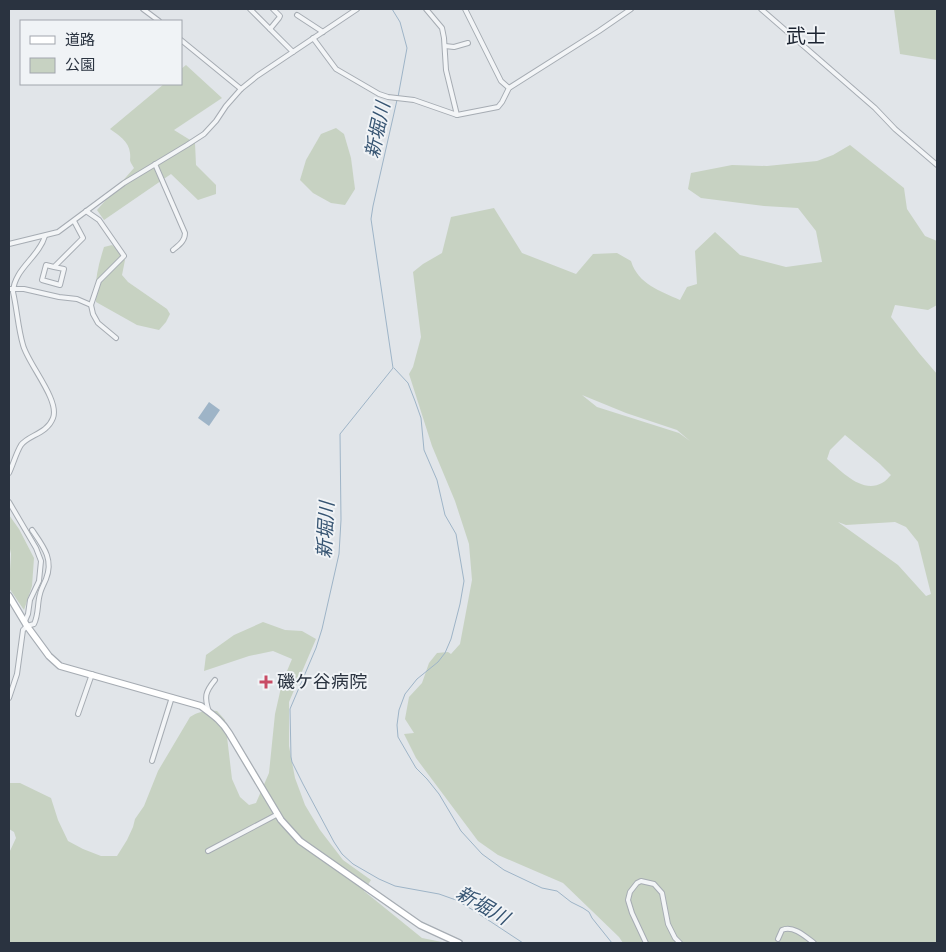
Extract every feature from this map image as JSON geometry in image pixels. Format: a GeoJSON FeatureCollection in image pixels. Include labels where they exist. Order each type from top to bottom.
{"type":"FeatureCollection","features":[{"type":"Feature","properties":{"kind":"street"},"geometry":{"type":"LineString","coordinates":[[143,9],[158,20]]}},
{"type":"Feature","properties":{"kind":"street"},"geometry":{"type":"LineString","coordinates":[[250,9],[293,52]]}},
{"type":"Feature","properties":{"kind":"street"},"geometry":{"type":"LineString","coordinates":[[270,29],[280,16],[273,9]]}},
{"type":"Feature","properties":{"kind":"street"},"geometry":{"type":"LineString","coordinates":[[9,244],[58,232],[124,183],[187,146],[204,134],[241,89],[257,76],[357,9]]}},
{"type":"Feature","properties":{"kind":"street"},"geometry":{"type":"LineString","coordinates":[[426,9],[442,28],[446,70],[457,115]]}},
{"type":"Feature","properties":{"kind":"street"},"geometry":{"type":"LineString","coordinates":[[465,9],[501,81],[509,88]]}},
{"type":"Feature","properties":{"kind":"street"},"geometry":{"type":"LineString","coordinates":[[313,38],[336,69],[379,94],[414,100],[457,115],[498,106],[509,88],[631,9]]}},
{"type":"Feature","properties":{"kind":"street"},"geometry":{"type":"LineString","coordinates":[[761,9],[875,108],[895,129],[937,165]]}},
{"type":"Feature","properties":{"kind":"street"},"geometry":{"type":"LineString","coordinates":[[297,15],[323,32]]}},
{"type":"Feature","properties":{"kind":"street"},"geometry":{"type":"LineString","coordinates":[[182,41],[241,89]]}},
{"type":"Feature","properties":{"kind":"street"},"geometry":{"type":"LineString","coordinates":[[445,46],[454,48],[468,43]]}},
{"type":"Feature","properties":{"kind":"street"},"geometry":{"type":"LineString","coordinates":[[155,164],[185,233],[185,238],[173,250]]}},
{"type":"Feature","properties":{"kind":"street"},"geometry":{"type":"LineString","coordinates":[[86,211],[99,220],[124,256],[99,281],[91,305],[98,323],[116,338]]}},
{"type":"Feature","properties":{"kind":"street"},"geometry":{"type":"LineString","coordinates":[[54,267],[83,238],[74,221]]}},
{"type":"Feature","properties":{"kind":"street"},"geometry":{"type":"LineString","coordinates":[[9,473],[22,444],[41,432],[54,418],[50,396],[26,355],[11,289],[19,273],[43,243],[45,236]]}},
{"type":"Feature","properties":{"kind":"street"},"geometry":{"type":"LineString","coordinates":[[46,265],[54,267],[64,269],[60,285],[42,280],[46,265]]}},
{"type":"Feature","properties":{"kind":"street"},"geometry":{"type":"LineString","coordinates":[[11,289],[24,289],[77,299],[91,305]]}},
{"type":"Feature","properties":{"kind":"street"},"geometry":{"type":"LineString","coordinates":[[9,502],[36,548],[41,561],[39,581],[30,600],[26,624],[23,630],[17,674],[9,698]]}},
{"type":"Feature","properties":{"kind":"street"},"geometry":{"type":"LineString","coordinates":[[26,624],[34,624],[37,617],[38,599],[47,578],[49,566],[48,556],[32,530]]}},
{"type":"Feature","properties":{"kind":"street"},"geometry":{"type":"LineString","coordinates":[[9,596],[49,656],[60,666],[201,706],[222,722],[281,820],[300,841],[420,924],[459,943]]}},
{"type":"Feature","properties":{"kind":"street"},"geometry":{"type":"LineString","coordinates":[[78,714],[92,674]]}},
{"type":"Feature","properties":{"kind":"street"},"geometry":{"type":"LineString","coordinates":[[209,712],[206,694],[215,680]]}},
{"type":"Feature","properties":{"kind":"street"},"geometry":{"type":"LineString","coordinates":[[152,762],[172,697]]}},
{"type":"Feature","properties":{"kind":"street"},"geometry":{"type":"LineString","coordinates":[[208,851],[278,814]]}},
{"type":"Feature","properties":{"kind":"street"},"geometry":{"type":"LineString","coordinates":[[646,943],[628,900],[630,892],[640,881],[654,884],[662,893],[668,924],[675,938],[680,943]]}},
{"type":"Feature","properties":{"kind":"street"},"geometry":{"type":"LineString","coordinates":[[778,939],[782,930],[786,928],[800,932],[814,943]]}},
{"type":"Feature","properties":{"kind":"street"},"geometry":{"type":"LineString","coordinates":[[441,943],[445,937]]}},
{"type":"Feature","properties":{"kind":"green space"},"geometry":{"type":"Polygon","coordinates":[[[894,9],[937,9],[937,60],[900,54],[894,9]]]}},
{"type":"Feature","properties":{"kind":"green space"},"geometry":{"type":"Polygon","coordinates":[[[186,65],[222,98],[174,130],[195,143],[196,165],[216,185],[216,194],[198,200],[171,174],[104,220],[97,210],[134,168],[130,161],[128,145],[110,129],[163,85],[182,85],[182,68],[186,65]]]}},
{"type":"Feature","properties":{"kind":"green space"},"geometry":{"type":"Polygon","coordinates":[[[336,128],[344,134],[351,158],[355,189],[345,205],[331,203],[313,193],[300,180],[306,160],[321,134],[336,128]]]}},
{"type":"Feature","properties":{"kind":"green space"},"geometry":{"type":"Polygon","coordinates":[[[850,145],[904,188],[907,209],[925,236],[937,241],[937,305],[928,310],[895,305],[891,317],[937,374],[937,943],[623,943],[563,883],[498,855],[478,841],[416,758],[404,734],[414,733],[405,719],[409,697],[422,683],[429,663],[437,653],[448,652],[451,654],[460,644],[472,580],[469,544],[455,501],[432,446],[409,374],[413,367],[421,337],[413,272],[442,253],[451,217],[494,208],[522,253],[576,274],[593,254],[617,253],[631,261],[634,269],[644,281],[680,300],[687,287],[697,284],[695,251],[715,232],[740,255],[786,267],[822,262],[816,231],[798,208],[701,198],[688,189],[691,173],[732,165],[767,166],[817,161],[833,155],[850,145]],[[582,395],[597,407],[679,433],[690,441],[677,430],[626,413],[582,395]],[[845,435],[830,450],[827,459],[852,480],[867,486],[874,486],[883,482],[891,475],[845,435]],[[838,522],[898,565],[926,596],[931,594],[918,542],[906,527],[895,522],[846,525],[838,522]]]}},
{"type":"Feature","properties":{"kind":"green space"},"geometry":{"type":"Polygon","coordinates":[[[112,245],[125,260],[122,275],[128,282],[167,309],[170,314],[159,330],[137,325],[96,302],[98,268],[104,247],[112,245]]]}},
{"type":"Feature","properties":{"kind":"green space"},"geometry":{"type":"Polygon","coordinates":[[[9,515],[19,529],[34,558],[32,586],[24,610],[9,588],[11,554],[9,515]]]}},
{"type":"Feature","properties":{"kind":"green space"},"geometry":{"type":"Polygon","coordinates":[[[263,622],[285,630],[302,631],[316,639],[289,702],[289,746],[295,778],[305,805],[320,830],[343,860],[371,880],[364,891],[422,938],[447,943],[9,943],[9,853],[16,838],[14,832],[9,829],[9,783],[20,783],[51,798],[58,820],[68,841],[101,856],[117,856],[127,840],[135,819],[144,806],[158,771],[190,717],[203,711],[217,711],[225,720],[232,779],[240,797],[249,805],[256,803],[269,773],[275,714],[282,683],[292,659],[273,651],[249,656],[204,671],[206,655],[234,635],[263,622]]]}},
{"type":"Feature","properties":{"kind":"water"},"geometry":{"type":"Polygon","coordinates":[[[209,402],[220,410],[209,426],[198,418],[209,402]]]}},
{"type":"Feature","properties":{"kind":"waterway","name":"新堀川"},"geometry":{"type":"LineString","coordinates":[[392,9],[400,22],[407,48],[398,97]]}},
{"type":"Feature","properties":{"kind":"waterway","name":"新堀川"},"geometry":{"type":"LineString","coordinates":[[397,100],[371,219],[393,368],[340,434],[341,520],[339,554],[316,648],[290,709],[291,757],[334,842],[342,854],[353,864],[395,886],[439,894],[456,900],[523,943]]}},
{"type":"Feature","properties":{"kind":"waterway"},"geometry":{"type":"LineString","coordinates":[[394,368],[408,383],[421,418],[424,450],[437,480],[445,515],[456,534],[464,581],[451,639],[445,653],[438,662],[417,679],[405,694],[399,710],[398,737],[416,768],[439,794],[461,831],[482,854],[504,870],[542,888],[557,891],[571,902],[589,912],[612,943]]}},
{"type":"Feature","properties":{"kind":"place","name":"磯ケ谷病院"},"geometry":{"type":"Point","coordinates":[266,682]}},
{"type":"Feature","properties":{"kind":"district","name":"武士"},"geometry":{"type":"Point","coordinates":[806,36]}}]}
